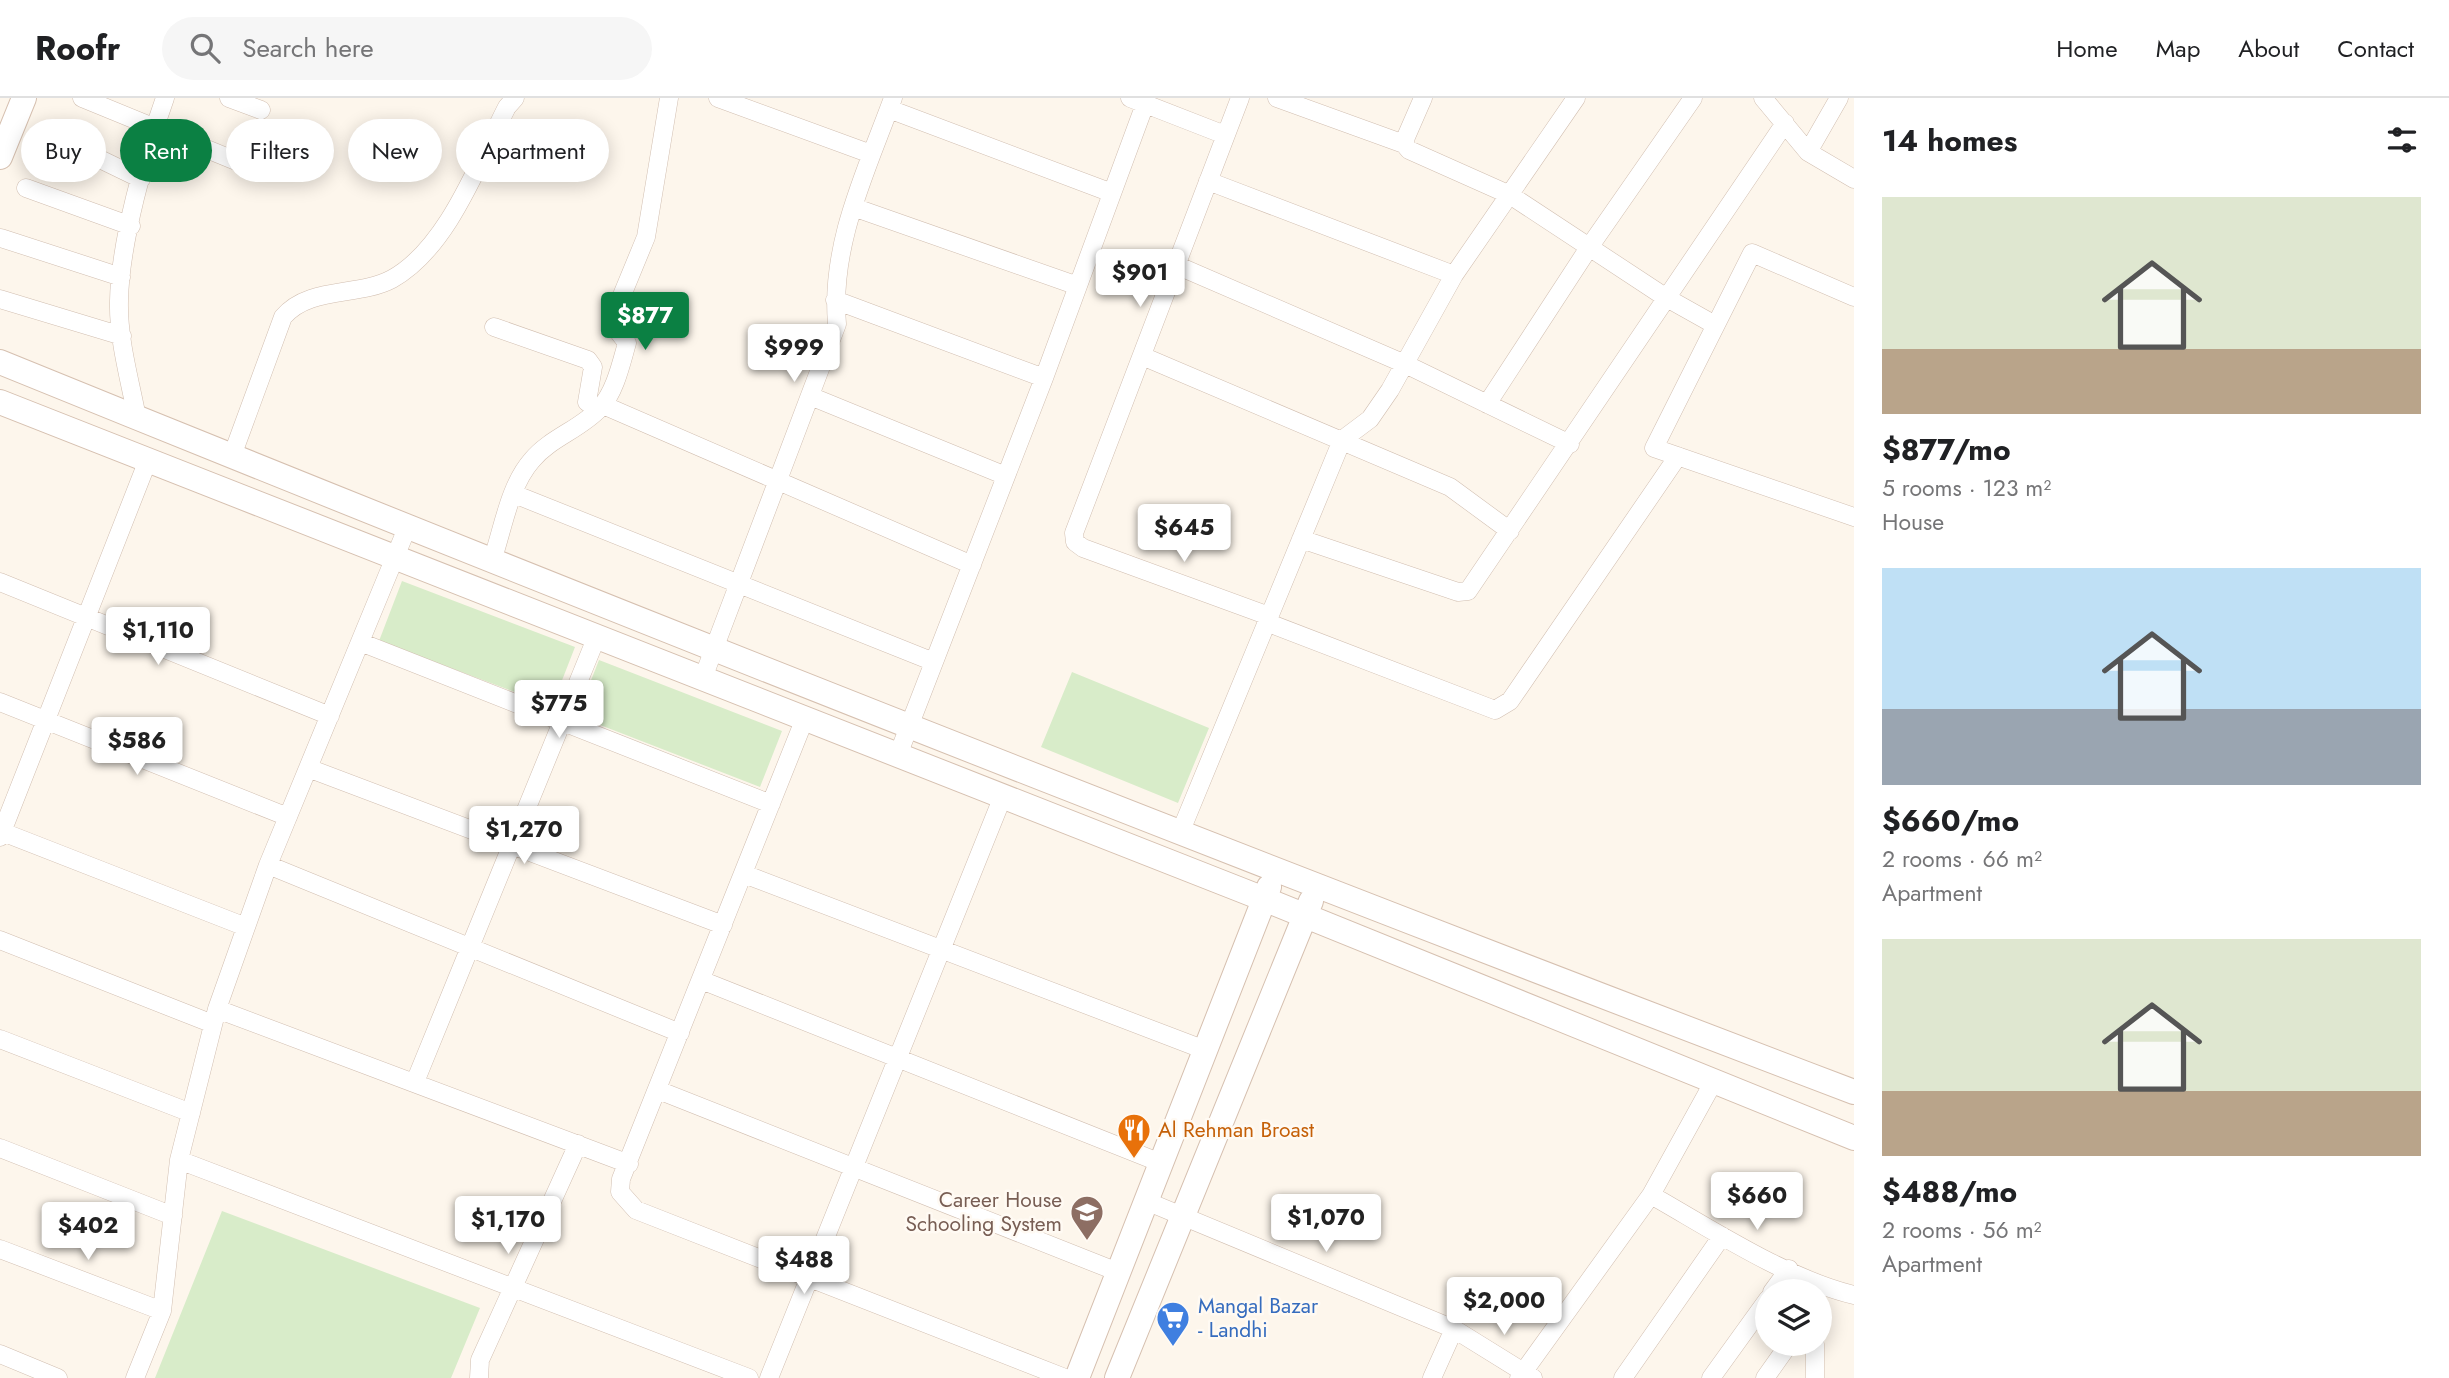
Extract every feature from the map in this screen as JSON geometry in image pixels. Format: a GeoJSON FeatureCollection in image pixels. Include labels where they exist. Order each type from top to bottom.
{"type":"FeatureCollection","features":[{"type":"Feature","properties":{"kind":"main road"},"geometry":{"type":"LineString","coordinates":[[0,158],[24,98]]}},
{"type":"Feature","properties":{"kind":"main road"},"geometry":{"type":"LineString","coordinates":[[0,362],[407,528],[715,647],[1317,888],[1854,1092]]}},
{"type":"Feature","properties":{"kind":"main road"},"geometry":{"type":"LineString","coordinates":[[0,402],[1264,899],[1854,1138]]}},
{"type":"Feature","properties":{"kind":"main road"},"geometry":{"type":"LineString","coordinates":[[1077,1378],[1275,871]]}},
{"type":"Feature","properties":{"kind":"main road"},"geometry":{"type":"LineString","coordinates":[[1117,1378],[1317,888]]}},
{"type":"Feature","properties":{"kind":"street"},"geometry":{"type":"LineString","coordinates":[[82,98],[131,119]]}},
{"type":"Feature","properties":{"kind":"street"},"geometry":{"type":"LineString","coordinates":[[158,119],[165,98]]}},
{"type":"Feature","properties":{"kind":"street"},"geometry":{"type":"LineString","coordinates":[[229,98],[261,110]]}},
{"type":"Feature","properties":{"kind":"street"},"geometry":{"type":"LineString","coordinates":[[232,456],[283,317],[302,301],[363,290],[393,278],[413,263],[460,202],[507,107],[515,98]]}},
{"type":"Feature","properties":{"kind":"street"},"geometry":{"type":"LineString","coordinates":[[492,561],[514,494],[531,461],[601,407],[627,343],[611,322],[646,237],[669,98]]}},
{"type":"Feature","properties":{"kind":"street"},"geometry":{"type":"LineString","coordinates":[[718,98],[871,154]]}},
{"type":"Feature","properties":{"kind":"street"},"geometry":{"type":"LineString","coordinates":[[1240,98],[1074,533],[1075,542],[1495,710],[1510,701],[1678,456]]}},
{"type":"Feature","properties":{"kind":"street"},"geometry":{"type":"LineString","coordinates":[[1277,98],[1404,144],[1416,153],[1510,195],[1665,297],[1715,326]]}},
{"type":"Feature","properties":{"kind":"street"},"geometry":{"type":"LineString","coordinates":[[1180,834],[1342,440],[1370,419],[1454,275],[1576,98]]}},
{"type":"Feature","properties":{"kind":"street"},"geometry":{"type":"LineString","coordinates":[[1488,404],[1590,246],[1693,98]]}},
{"type":"Feature","properties":{"kind":"street"},"geometry":{"type":"LineString","coordinates":[[1763,98],[1808,152],[1854,179]]}},
{"type":"Feature","properties":{"kind":"street"},"geometry":{"type":"LineString","coordinates":[[1808,152],[1839,98]]}},
{"type":"Feature","properties":{"kind":"street"},"geometry":{"type":"LineString","coordinates":[[1404,144],[1420,99]]}},
{"type":"Feature","properties":{"kind":"street"},"geometry":{"type":"LineString","coordinates":[[898,755],[1044,378],[1112,193],[1137,101],[1225,135]]}},
{"type":"Feature","properties":{"kind":"street"},"geometry":{"type":"LineString","coordinates":[[703,678],[837,324],[834,288],[842,240],[891,104],[1112,193]]}},
{"type":"Feature","properties":{"kind":"street"},"geometry":{"type":"LineString","coordinates":[[1301,539],[1464,592],[1472,586],[1785,123]]}},
{"type":"Feature","properties":{"kind":"street"},"geometry":{"type":"LineString","coordinates":[[1208,181],[1454,275]]}},
{"type":"Feature","properties":{"kind":"street"},"geometry":{"type":"LineString","coordinates":[[137,418],[122,336],[121,277],[140,182]]}},
{"type":"Feature","properties":{"kind":"street"},"geometry":{"type":"LineString","coordinates":[[26,188],[131,226]]}},
{"type":"Feature","properties":{"kind":"street"},"geometry":{"type":"LineString","coordinates":[[853,207],[1078,286]]}},
{"type":"Feature","properties":{"kind":"street"},"geometry":{"type":"LineString","coordinates":[[1,238],[121,277]]}},
{"type":"Feature","properties":{"kind":"street"},"geometry":{"type":"LineString","coordinates":[[1854,297],[1752,253],[1654,448],[1854,517]]}},
{"type":"Feature","properties":{"kind":"street"},"geometry":{"type":"LineString","coordinates":[[1177,265],[1405,363],[1570,444]]}},
{"type":"Feature","properties":{"kind":"street"},"geometry":{"type":"LineString","coordinates":[[0,299],[122,336]]}},
{"type":"Feature","properties":{"kind":"street"},"geometry":{"type":"LineString","coordinates":[[835,300],[1044,378]]}},
{"type":"Feature","properties":{"kind":"street"},"geometry":{"type":"LineString","coordinates":[[494,327],[588,360],[593,367],[587,402],[972,565]]}},
{"type":"Feature","properties":{"kind":"street"},"geometry":{"type":"LineString","coordinates":[[1142,356],[1450,487],[1510,531]]}},
{"type":"Feature","properties":{"kind":"street"},"geometry":{"type":"LineString","coordinates":[[810,396],[1006,476]]}},
{"type":"Feature","properties":{"kind":"street"},"geometry":{"type":"LineString","coordinates":[[148,460],[1,833],[246,927]]}},
{"type":"Feature","properties":{"kind":"street"},"geometry":{"type":"LineString","coordinates":[[514,494],[739,587],[934,662]]}},
{"type":"Feature","properties":{"kind":"street"},"geometry":{"type":"LineString","coordinates":[[135,1378],[162,1311],[179,1160],[216,1017],[268,865],[407,528]]}},
{"type":"Feature","properties":{"kind":"street"},"geometry":{"type":"LineString","coordinates":[[0,582],[330,716]]}},
{"type":"Feature","properties":{"kind":"street"},"geometry":{"type":"LineString","coordinates":[[415,1082],[597,636]]}},
{"type":"Feature","properties":{"kind":"street"},"geometry":{"type":"LineString","coordinates":[[360,642],[771,804]]}},
{"type":"Feature","properties":{"kind":"street"},"geometry":{"type":"LineString","coordinates":[[0,702],[288,817]]}},
{"type":"Feature","properties":{"kind":"street"},"geometry":{"type":"LineString","coordinates":[[805,718],[621,1180],[621,1192],[636,1210],[1065,1378]]}},
{"type":"Feature","properties":{"kind":"street"},"geometry":{"type":"LineString","coordinates":[[308,768],[723,925]]}},
{"type":"Feature","properties":{"kind":"street"},"geometry":{"type":"LineString","coordinates":[[769,1378],[1003,796]]}},
{"type":"Feature","properties":{"kind":"street"},"geometry":{"type":"LineString","coordinates":[[268,865],[680,1033]]}},
{"type":"Feature","properties":{"kind":"street"},"geometry":{"type":"LineString","coordinates":[[744,874],[1205,1049]]}},
{"type":"Feature","properties":{"kind":"street"},"geometry":{"type":"LineString","coordinates":[[0,940],[216,1017],[415,1082],[629,1164]]}},
{"type":"Feature","properties":{"kind":"street"},"geometry":{"type":"LineString","coordinates":[[701,980],[899,1056],[1161,1163]]}},
{"type":"Feature","properties":{"kind":"street"},"geometry":{"type":"LineString","coordinates":[[0,1039],[191,1113]]}},
{"type":"Feature","properties":{"kind":"street"},"geometry":{"type":"LineString","coordinates":[[1146,1201],[1454,1329],[1525,1376],[1651,1195],[1714,1081]]}},
{"type":"Feature","properties":{"kind":"street"},"geometry":{"type":"LineString","coordinates":[[658,1090],[1118,1272]]}},
{"type":"Feature","properties":{"kind":"street"},"geometry":{"type":"LineString","coordinates":[[479,1378],[480,1360],[515,1288],[578,1144]]}},
{"type":"Feature","properties":{"kind":"street"},"geometry":{"type":"LineString","coordinates":[[0,1149],[173,1216]]}},
{"type":"Feature","properties":{"kind":"street"},"geometry":{"type":"LineString","coordinates":[[179,1160],[749,1378]]}},
{"type":"Feature","properties":{"kind":"street"},"geometry":{"type":"LineString","coordinates":[[1651,1195],[1803,1279]]}},
{"type":"Feature","properties":{"kind":"street"},"geometry":{"type":"LineString","coordinates":[[1623,1378],[1723,1236]]}},
{"type":"Feature","properties":{"kind":"street"},"geometry":{"type":"LineString","coordinates":[[0,1249],[162,1311]]}},
{"type":"Feature","properties":{"kind":"street"},"geometry":{"type":"LineString","coordinates":[[1782,1279],[1789,1269]]}},
{"type":"Feature","properties":{"kind":"street"},"geometry":{"type":"LineString","coordinates":[[1832,1295],[1854,1295]]}},
{"type":"Feature","properties":{"kind":"street"},"geometry":{"type":"LineString","coordinates":[[1711,1378],[1755,1316]]}},
{"type":"Feature","properties":{"kind":"street"},"geometry":{"type":"LineString","coordinates":[[1432,1378],[1454,1329]]}},
{"type":"Feature","properties":{"kind":"street"},"geometry":{"type":"LineString","coordinates":[[0,1354],[58,1378]]}},
{"type":"Feature","properties":{"kind":"street"},"geometry":{"type":"LineString","coordinates":[[1765,1378],[1781,1356]]}},
{"type":"Feature","properties":{"kind":"street"},"geometry":{"type":"LineString","coordinates":[[1815,1356],[1815,1378]]}},
{"type":"Feature","properties":{"kind":"green space"},"geometry":{"type":"Polygon","coordinates":[[[402,581],[575,647],[552,706],[379,641],[402,581]]]}},
{"type":"Feature","properties":{"kind":"green space"},"geometry":{"type":"Polygon","coordinates":[[[599,660],[782,731],[760,787],[577,716],[599,660]]]}},
{"type":"Feature","properties":{"kind":"green space"},"geometry":{"type":"Polygon","coordinates":[[[1072,672],[1209,728],[1178,803],[1041,747],[1072,672]]]}},
{"type":"Feature","properties":{"kind":"green space"},"geometry":{"type":"Polygon","coordinates":[[[222,1211],[480,1308],[451,1378],[155,1378],[222,1211]]]}},
{"type":"Feature","properties":{"kind":"place","name":"Al Rehman Broast"},"geometry":{"type":"Point","coordinates":[1134,1160]}},
{"type":"Feature","properties":{"kind":"place","name":"Career House Schooling System"},"geometry":{"type":"Point","coordinates":[1087,1242]}},
{"type":"Feature","properties":{"kind":"place","name":"Mangal Bazar - Landhi"},"geometry":{"type":"Point","coordinates":[1173,1348]}}]}
